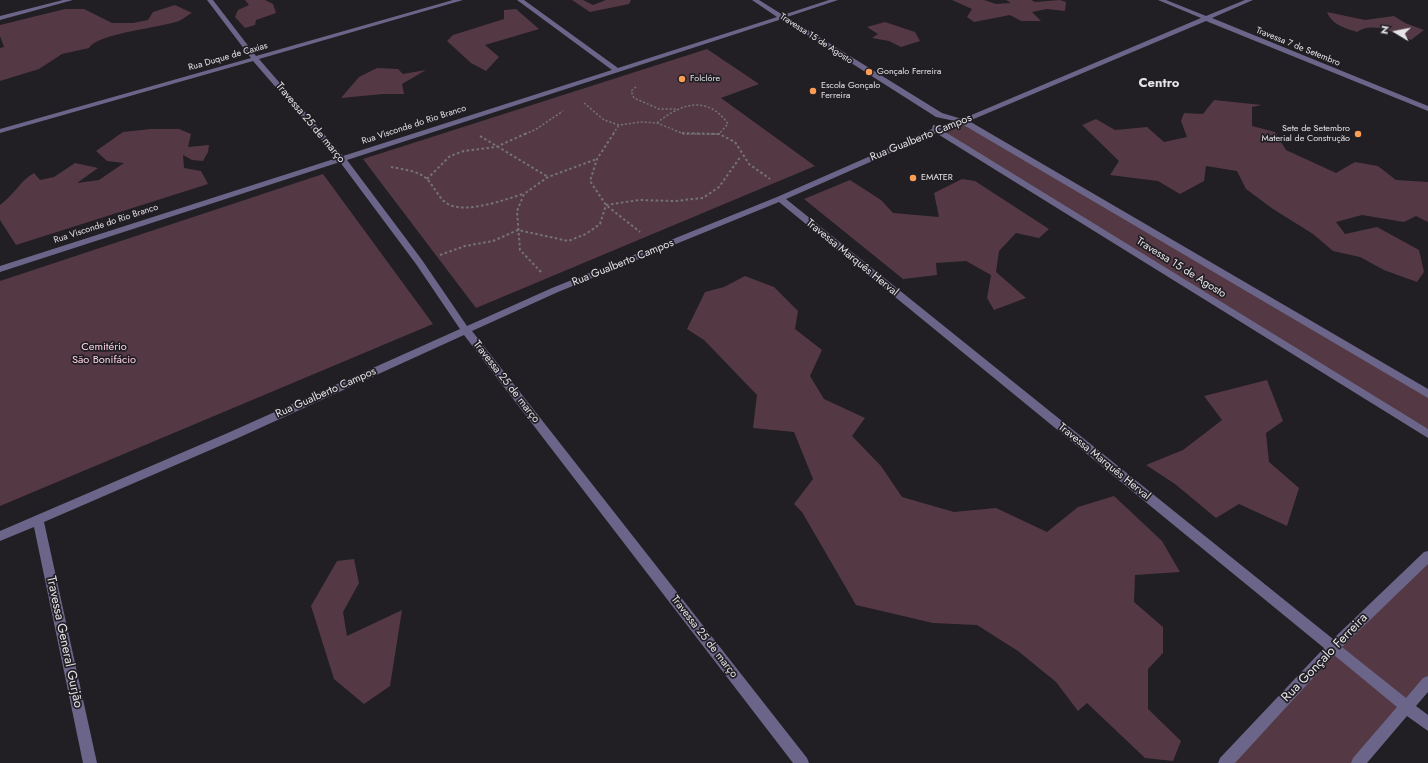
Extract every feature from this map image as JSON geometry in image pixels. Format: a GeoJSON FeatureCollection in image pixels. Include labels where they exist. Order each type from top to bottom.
{"type":"FeatureCollection","features":[{"type":"Feature","properties":{"kind":"street"},"geometry":{"type":"LineString","coordinates":[[0,18],[70,0]]}},
{"type":"Feature","properties":{"kind":"street","name":"Travessa 25 de março"},"geometry":{"type":"LineString","coordinates":[[210,0],[255,59],[342,159],[419,262],[466,331],[802,763]]}},
{"type":"Feature","properties":{"kind":"street","name":"Rua Duque de Caxias"},"geometry":{"type":"LineString","coordinates":[[0,131],[460,0]]}},
{"type":"Feature","properties":{"kind":"street"},"geometry":{"type":"LineString","coordinates":[[520,0],[618,71]]}},
{"type":"Feature","properties":{"kind":"street","name":"Travessa 15 de Agosto"},"geometry":{"type":"LineString","coordinates":[[755,0],[939,115],[963,121],[1428,394]]}},
{"type":"Feature","properties":{"kind":"street","name":"Rua Visconde do Rio Branco"},"geometry":{"type":"LineString","coordinates":[[0,269],[835,0]]}},
{"type":"Feature","properties":{"kind":"street","name":"Travessa 7 de Setembro"},"geometry":{"type":"LineString","coordinates":[[1161,0],[1428,110]]}},
{"type":"Feature","properties":{"kind":"street","name":"Rua Gualberto Campos"},"geometry":{"type":"LineString","coordinates":[[0,536],[466,331],[555,290],[660,249],[780,199],[936,130],[963,121],[1250,0]]}},
{"type":"Feature","properties":{"kind":"street"},"geometry":{"type":"LineString","coordinates":[[936,130],[939,115]]}},
{"type":"Feature","properties":{"kind":"street","name":"Travessa 15 de Agosto"},"geometry":{"type":"LineString","coordinates":[[936,130],[1428,434]]}},
{"type":"Feature","properties":{"kind":"street","name":"Travessa Marquês Herval"},"geometry":{"type":"LineString","coordinates":[[780,199],[1332,648],[1428,724]]}},
{"type":"Feature","properties":{"kind":"street","name":"Travessa General Gurjão"},"geometry":{"type":"LineString","coordinates":[[38,520],[90,763]]}},
{"type":"Feature","properties":{"kind":"street","name":"Rua Gonçalo Ferreira"},"geometry":{"type":"LineString","coordinates":[[1225,763],[1332,648],[1428,556]]}},
{"type":"Feature","properties":{"kind":"street"},"geometry":{"type":"LineString","coordinates":[[1358,763],[1428,682]]}},
{"type":"Feature","properties":{"kind":"path"},"geometry":{"type":"LineString","coordinates":[[640,83],[631,91],[634,98],[659,109],[676,109],[698,105],[711,106],[723,114],[728,124],[719,134]]}},
{"type":"Feature","properties":{"kind":"path"},"geometry":{"type":"LineString","coordinates":[[568,87],[604,120],[618,125],[641,122],[657,123],[684,134],[719,134],[734,142],[741,156],[754,170],[793,193]]}},
{"type":"Feature","properties":{"kind":"path"},"geometry":{"type":"LineString","coordinates":[[579,107],[586,104]]}},
{"type":"Feature","properties":{"kind":"path"},"geometry":{"type":"LineString","coordinates":[[657,123],[676,109]]}},
{"type":"Feature","properties":{"kind":"path"},"geometry":{"type":"LineString","coordinates":[[427,179],[450,156],[464,151],[496,147],[535,130],[564,111]]}},
{"type":"Feature","properties":{"kind":"path"},"geometry":{"type":"LineString","coordinates":[[464,120],[483,139],[548,177]]}},
{"type":"Feature","properties":{"kind":"path"},"geometry":{"type":"LineString","coordinates":[[618,125],[598,159],[590,181],[606,205],[660,249]]}},
{"type":"Feature","properties":{"kind":"path"},"geometry":{"type":"LineString","coordinates":[[606,205],[639,200],[675,201],[703,198],[719,187],[741,156]]}},
{"type":"Feature","properties":{"kind":"path"},"geometry":{"type":"LineString","coordinates":[[355,178],[385,165],[406,170],[427,179],[433,190],[449,204],[472,207],[524,194],[548,177],[598,159]]}},
{"type":"Feature","properties":{"kind":"path"},"geometry":{"type":"LineString","coordinates":[[524,194],[517,211],[520,250],[536,264],[555,290]]}},
{"type":"Feature","properties":{"kind":"path"},"geometry":{"type":"LineString","coordinates":[[419,262],[465,246],[493,241],[518,230],[568,240],[586,234],[600,224],[606,205]]}},
{"type":"Feature","properties":{"kind":"green space"},"geometry":{"type":"Polygon","coordinates":[[[245,0],[265,0],[273,4],[276,13],[256,20],[255,25],[245,28],[235,17],[238,10],[249,5],[245,0]]]}},
{"type":"Feature","properties":{"kind":"green space"},"geometry":{"type":"Polygon","coordinates":[[[572,0],[583,0],[593,5],[606,0],[631,0],[629,4],[590,12],[572,0]]]}},
{"type":"Feature","properties":{"kind":"green space"},"geometry":{"type":"Polygon","coordinates":[[[952,0],[984,0],[996,4],[1011,3],[1006,0],[1031,0],[1035,2],[1060,0],[1066,2],[1065,11],[1047,9],[1032,12],[1041,21],[1021,21],[1010,15],[974,22],[967,17],[972,9],[952,0]]]}},
{"type":"Feature","properties":{"kind":"green space"},"geometry":{"type":"Polygon","coordinates":[[[175,5],[192,13],[179,21],[170,24],[104,38],[89,48],[62,54],[39,69],[0,81],[0,48],[4,47],[0,36],[0,25],[65,9],[84,9],[112,23],[133,23],[148,20],[153,12],[175,5]]]}},
{"type":"Feature","properties":{"kind":"green space"},"geometry":{"type":"Polygon","coordinates":[[[516,9],[539,29],[485,45],[499,57],[486,71],[471,63],[447,41],[453,35],[504,19],[504,10],[516,9]]]}},
{"type":"Feature","properties":{"kind":"green space"},"geometry":{"type":"Polygon","coordinates":[[[1327,12],[1365,20],[1394,16],[1405,23],[1424,30],[1411,40],[1384,29],[1370,28],[1357,32],[1336,23],[1327,12]]]}},
{"type":"Feature","properties":{"kind":"green space"},"geometry":{"type":"Polygon","coordinates":[[[885,22],[915,32],[920,41],[901,47],[889,41],[872,38],[878,34],[867,27],[885,22]]]}},
{"type":"Feature","properties":{"kind":"green space"},"geometry":{"type":"Polygon","coordinates":[[[707,49],[759,84],[721,98],[815,166],[476,308],[363,159],[707,49]]]}},
{"type":"Feature","properties":{"kind":"green space"},"geometry":{"type":"Polygon","coordinates":[[[377,68],[398,69],[403,74],[426,70],[402,84],[404,94],[383,94],[341,98],[359,77],[377,68]]]}},
{"type":"Feature","properties":{"kind":"green space"},"geometry":{"type":"Polygon","coordinates":[[[1214,100],[1262,105],[1252,107],[1252,126],[1275,132],[1286,150],[1336,173],[1355,162],[1378,166],[1396,180],[1428,182],[1428,222],[1416,216],[1404,222],[1362,215],[1336,222],[1345,234],[1377,227],[1419,250],[1424,272],[1417,282],[1384,270],[1360,257],[1333,251],[1313,234],[1273,209],[1246,189],[1237,171],[1206,166],[1204,181],[1180,194],[1158,181],[1110,175],[1119,161],[1082,125],[1096,119],[1115,130],[1147,127],[1164,142],[1187,137],[1181,121],[1184,113],[1203,114],[1214,100]]]}},
{"type":"Feature","properties":{"kind":"green space"},"geometry":{"type":"Polygon","coordinates":[[[963,121],[1428,394],[1428,434],[936,130],[963,121]]]}},
{"type":"Feature","properties":{"kind":"green space"},"geometry":{"type":"Polygon","coordinates":[[[151,129],[179,129],[191,134],[188,147],[209,145],[208,152],[203,161],[192,160],[183,155],[184,168],[201,171],[208,184],[16,245],[0,220],[0,205],[29,176],[34,173],[40,180],[54,177],[75,163],[98,168],[77,183],[99,180],[124,163],[107,161],[96,151],[123,132],[151,129]]]}},
{"type":"Feature","properties":{"kind":"green space","name":"Cemitério São Bonifácio"},"geometry":{"type":"Polygon","coordinates":[[[323,174],[433,324],[0,506],[0,281],[323,174]]]}},
{"type":"Feature","properties":{"kind":"green space"},"geometry":{"type":"Polygon","coordinates":[[[962,179],[975,181],[1049,229],[1039,238],[1016,233],[999,251],[996,272],[1026,298],[994,310],[987,298],[991,275],[966,261],[936,263],[937,275],[903,279],[804,199],[850,180],[881,200],[893,213],[939,217],[934,193],[962,179]]]}},
{"type":"Feature","properties":{"kind":"green space"},"geometry":{"type":"Polygon","coordinates":[[[745,276],[774,287],[798,311],[795,329],[822,350],[810,376],[824,399],[865,418],[852,436],[881,466],[902,497],[954,512],[996,508],[1047,532],[1078,507],[1114,496],[1162,541],[1180,572],[1135,575],[1134,602],[1163,627],[1163,653],[1148,669],[1148,709],[1181,741],[1173,761],[1145,758],[1087,703],[1078,711],[1056,682],[1018,651],[977,625],[933,623],[856,605],[802,512],[794,504],[813,479],[794,432],[753,428],[757,395],[704,340],[687,329],[705,292],[724,287],[745,276]]]}},
{"type":"Feature","properties":{"kind":"green space"},"geometry":{"type":"Polygon","coordinates":[[[1267,380],[1283,421],[1266,433],[1269,462],[1299,488],[1287,526],[1239,504],[1216,518],[1175,484],[1146,465],[1183,450],[1222,420],[1204,396],[1267,380]]]}},
{"type":"Feature","properties":{"kind":"green space"},"geometry":{"type":"Polygon","coordinates":[[[1428,556],[1428,682],[1358,763],[1225,763],[1428,556]]]}},
{"type":"Feature","properties":{"kind":"green space"},"geometry":{"type":"Polygon","coordinates":[[[354,559],[359,583],[343,612],[347,636],[402,610],[390,686],[364,704],[334,679],[311,606],[337,561],[354,559]]]}},
{"type":"Feature","properties":{"kind":"place","name":"Gonçalo Ferreira"},"geometry":{"type":"Point","coordinates":[869,72]}},
{"type":"Feature","properties":{"kind":"place","name":"Folclóre"},"geometry":{"type":"Point","coordinates":[682,79]}},
{"type":"Feature","properties":{"kind":"place","name":"Escola Gonçalo Ferreira"},"geometry":{"type":"Point","coordinates":[813,91]}},
{"type":"Feature","properties":{"kind":"place","name":"Sete de Setembro Material de Construção"},"geometry":{"type":"Point","coordinates":[1358,134]}},
{"type":"Feature","properties":{"kind":"place","name":"EMATER"},"geometry":{"type":"Point","coordinates":[913,178]}},
{"type":"Feature","properties":{"kind":"district","name":"Centro"},"geometry":{"type":"Point","coordinates":[1159,84]}}]}
